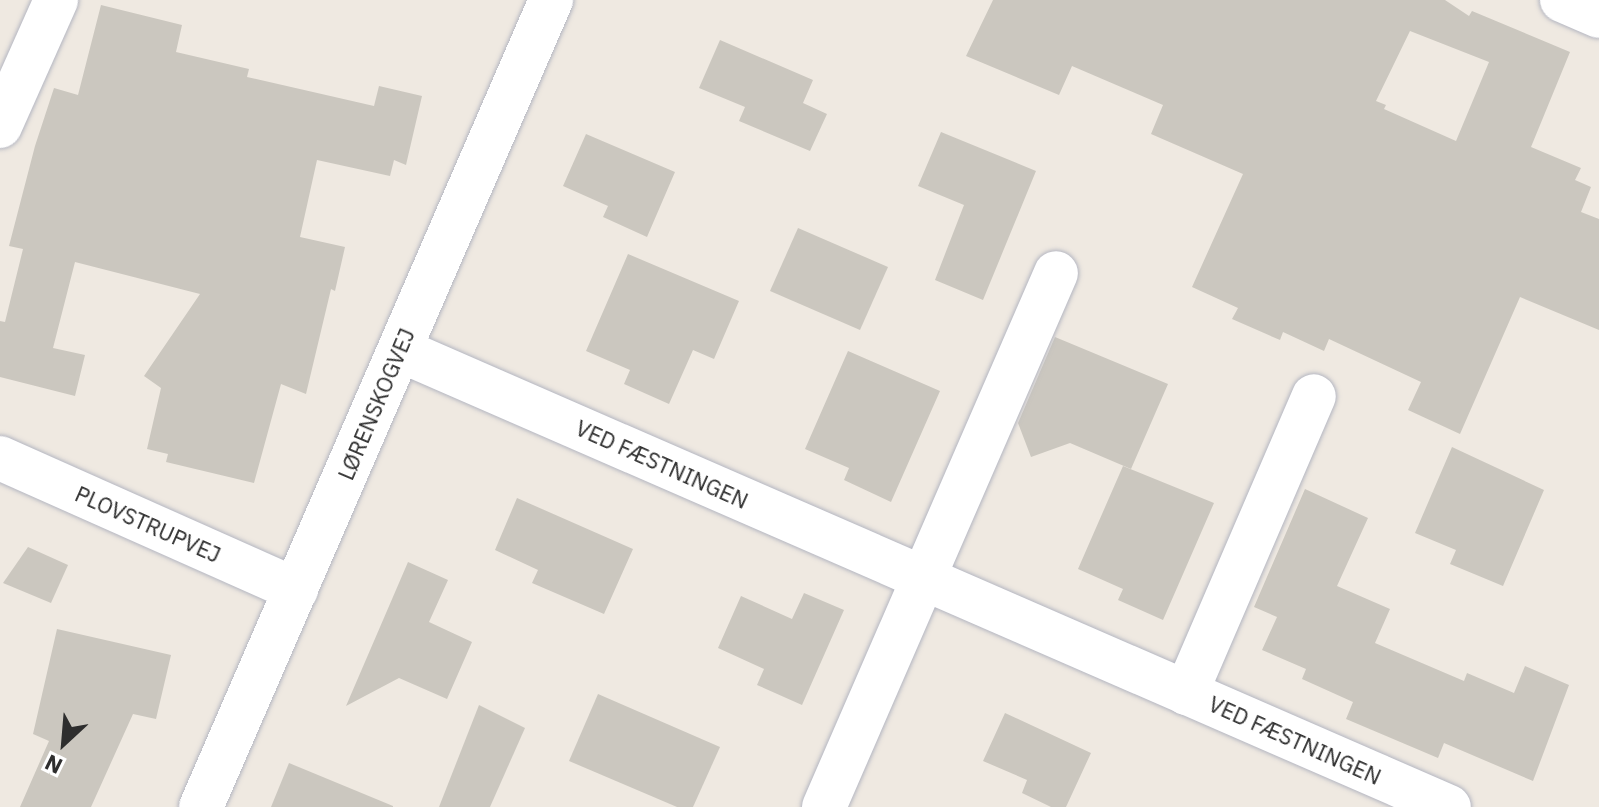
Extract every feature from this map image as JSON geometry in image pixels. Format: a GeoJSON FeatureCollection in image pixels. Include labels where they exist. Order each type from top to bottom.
{"type":"FeatureCollection","features":[{"type":"Feature","properties":{"kind":"street"},"geometry":{"type":"LineString","coordinates":[[0,126],[56,0]]}},
{"type":"Feature","properties":{"kind":"street","name":"LØRENSKOGVEJ"},"geometry":{"type":"LineString","coordinates":[[201,807],[551,0]]}},
{"type":"Feature","properties":{"kind":"street"},"geometry":{"type":"LineString","coordinates":[[1562,0],[1599,16]]}},
{"type":"Feature","properties":{"kind":"street"},"geometry":{"type":"LineString","coordinates":[[824,807],[1056,273]]}},
{"type":"Feature","properties":{"kind":"street","name":"VED FÆSTNINGEN"},"geometry":{"type":"LineString","coordinates":[[400,350],[1449,807]]}},
{"type":"Feature","properties":{"kind":"street","name":"VED FÆSTNINGEN"},"geometry":{"type":"LineString","coordinates":[[1186,693],[1314,396]]}},
{"type":"Feature","properties":{"kind":"street","name":"PLOVSTRUPVEJ"},"geometry":{"type":"LineString","coordinates":[[0,458],[296,590]]}},
{"type":"Feature","properties":{"kind":"building"},"geometry":{"type":"Polygon","coordinates":[[[993,0],[1445,0],[1469,16],[1472,11],[1570,52],[1531,147],[1581,168],[1575,180],[1591,187],[1581,212],[1599,219],[1599,330],[1520,297],[1460,434],[1408,410],[1421,382],[1329,339],[1324,351],[1283,332],[1280,340],[1232,319],[1238,308],[1192,287],[1243,174],[1151,134],[1163,105],[1072,66],[1059,95],[966,56],[993,0]],[[1410,31],[1376,101],[1386,105],[1384,109],[1456,141],[1489,62],[1410,31]]]}},
{"type":"Feature","properties":{"kind":"building"},"geometry":{"type":"Polygon","coordinates":[[[101,5],[182,25],[176,52],[249,69],[247,77],[374,106],[379,86],[422,96],[406,165],[394,160],[390,176],[317,160],[300,237],[345,247],[335,291],[331,289],[306,394],[281,384],[254,483],[166,462],[168,454],[147,449],[161,388],[144,376],[200,294],[75,262],[53,348],[85,355],[75,396],[0,377],[0,321],[5,322],[23,249],[9,246],[35,146],[54,88],[78,95],[101,5]]]}},
{"type":"Feature","properties":{"kind":"building"},"geometry":{"type":"Polygon","coordinates":[[[720,40],[813,80],[803,103],[827,114],[810,151],[739,121],[745,107],[699,88],[720,40]]]}},
{"type":"Feature","properties":{"kind":"building"},"geometry":{"type":"Polygon","coordinates":[[[941,132],[1036,171],[983,300],[935,280],[964,205],[918,186],[941,132]]]}},
{"type":"Feature","properties":{"kind":"building"},"geometry":{"type":"Polygon","coordinates":[[[586,134],[675,172],[647,237],[603,217],[608,206],[563,186],[586,134]]]}},
{"type":"Feature","properties":{"kind":"building"},"geometry":{"type":"Polygon","coordinates":[[[798,228],[888,267],[860,330],[770,291],[798,228]]]}},
{"type":"Feature","properties":{"kind":"building"},"geometry":{"type":"Polygon","coordinates":[[[628,254],[739,301],[714,359],[693,350],[669,404],[624,384],[630,370],[586,351],[628,254]]]}},
{"type":"Feature","properties":{"kind":"building"},"geometry":{"type":"Polygon","coordinates":[[[1055,337],[1168,384],[1131,469],[1070,443],[1031,457],[1018,423],[1055,337]]]}},
{"type":"Feature","properties":{"kind":"building"},"geometry":{"type":"Polygon","coordinates":[[[848,351],[940,391],[891,502],[844,480],[849,468],[805,449],[848,351]]]}},
{"type":"Feature","properties":{"kind":"building"},"geometry":{"type":"Polygon","coordinates":[[[1452,447],[1544,490],[1503,586],[1450,564],[1456,550],[1415,533],[1452,447]]]}},
{"type":"Feature","properties":{"kind":"building"},"geometry":{"type":"Polygon","coordinates":[[[1123,466],[1214,503],[1163,620],[1118,600],[1123,589],[1078,569],[1123,466]]]}},
{"type":"Feature","properties":{"kind":"building"},"geometry":{"type":"Polygon","coordinates":[[[1305,489],[1368,518],[1337,586],[1390,609],[1375,643],[1464,681],[1467,673],[1514,693],[1525,666],[1569,685],[1533,781],[1444,743],[1438,758],[1346,719],[1353,702],[1302,679],[1306,669],[1262,650],[1277,617],[1254,607],[1305,489]]]}},
{"type":"Feature","properties":{"kind":"building"},"geometry":{"type":"Polygon","coordinates":[[[517,498],[633,549],[604,614],[532,583],[538,570],[495,550],[517,498]]]}},
{"type":"Feature","properties":{"kind":"building"},"geometry":{"type":"Polygon","coordinates":[[[28,547],[68,565],[51,603],[3,583],[28,547]]]}},
{"type":"Feature","properties":{"kind":"building"},"geometry":{"type":"Polygon","coordinates":[[[408,562],[448,580],[429,622],[472,642],[447,699],[399,678],[346,706],[408,562]]]}},
{"type":"Feature","properties":{"kind":"building"},"geometry":{"type":"Polygon","coordinates":[[[804,593],[844,610],[802,705],[757,685],[764,669],[718,648],[741,596],[792,619],[804,593]]]}},
{"type":"Feature","properties":{"kind":"building"},"geometry":{"type":"Polygon","coordinates":[[[57,629],[171,655],[156,719],[133,714],[91,807],[20,807],[49,741],[33,734],[57,629]]]}},
{"type":"Feature","properties":{"kind":"building"},"geometry":{"type":"Polygon","coordinates":[[[598,694],[720,747],[693,807],[677,807],[569,761],[598,694]]]}},
{"type":"Feature","properties":{"kind":"building"},"geometry":{"type":"Polygon","coordinates":[[[479,705],[525,728],[490,807],[439,807],[479,705]]]}},
{"type":"Feature","properties":{"kind":"building"},"geometry":{"type":"Polygon","coordinates":[[[1005,713],[1091,753],[1066,807],[1051,807],[1022,793],[1027,780],[983,761],[1005,713]]]}},
{"type":"Feature","properties":{"kind":"building"},"geometry":{"type":"Polygon","coordinates":[[[289,763],[393,806],[393,807],[271,807],[289,763]]]}}]}
